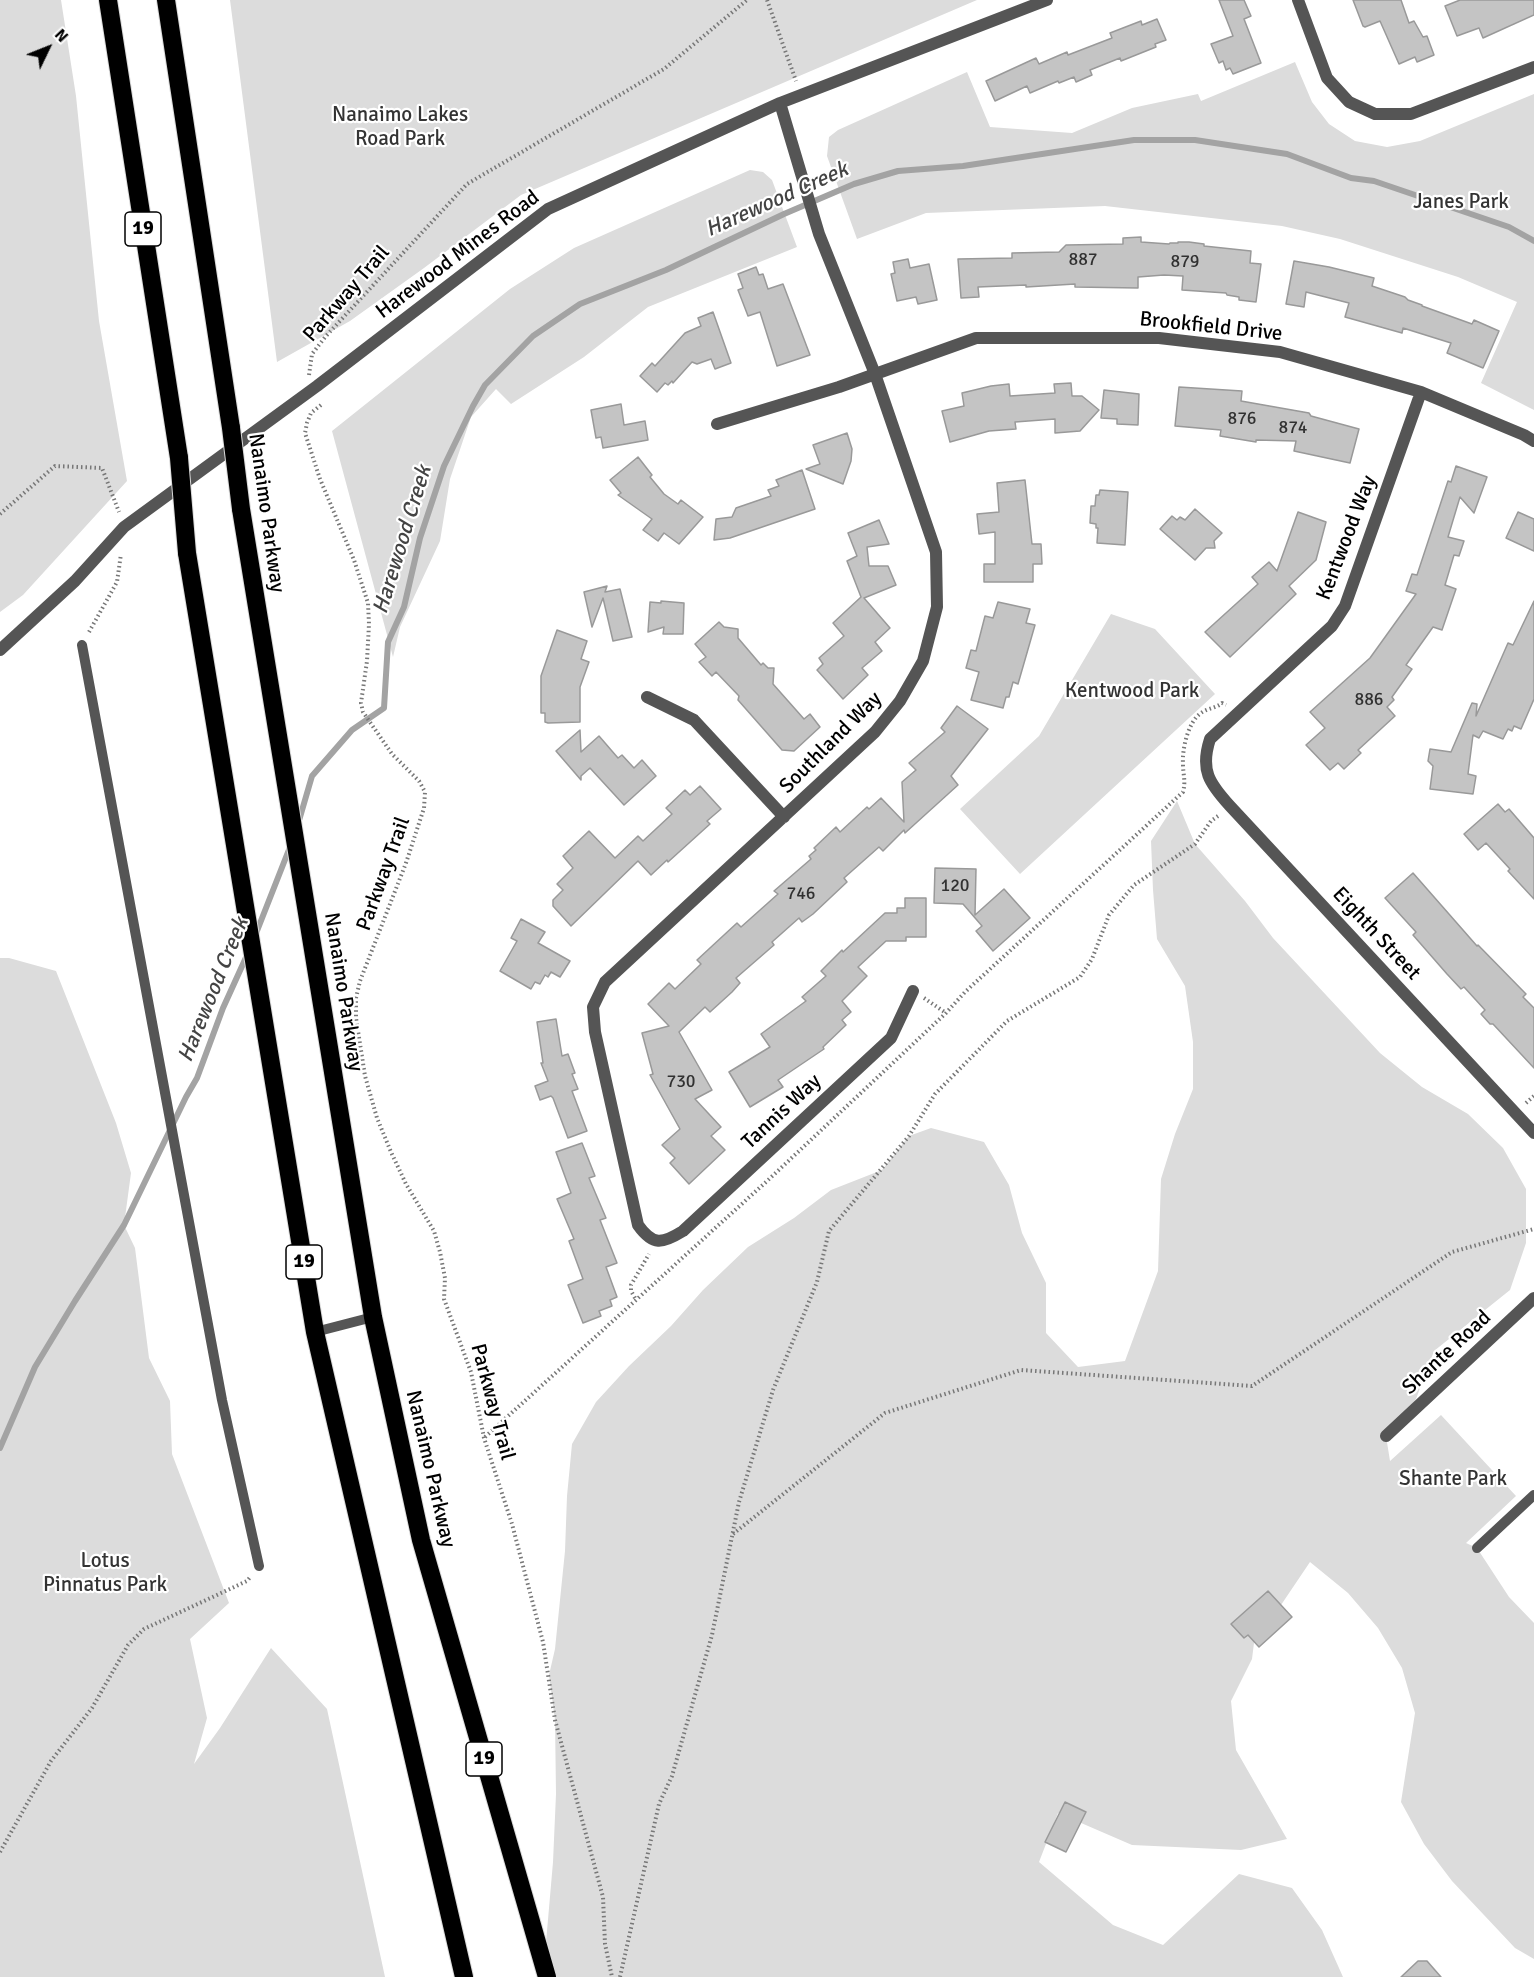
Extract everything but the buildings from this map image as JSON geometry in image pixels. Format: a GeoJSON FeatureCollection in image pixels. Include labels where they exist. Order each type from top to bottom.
{"type":"FeatureCollection","features":[{"type":"Feature","properties":{"kind":"highway","name":"19"},"geometry":{"type":"LineString","coordinates":[[108,0],[179,458],[187,553],[315,1332],[465,1977]]}},
{"type":"Feature","properties":{"kind":"highway","name":"Nanaimo Parkway"},"geometry":{"type":"LineString","coordinates":[[166,0],[231,428],[241,509],[374,1317],[421,1540],[548,1977]]}},
{"type":"Feature","properties":{"kind":"street","name":"Harewood Mines Road"},"geometry":{"type":"LineString","coordinates":[[0,650],[75,581],[124,527],[317,386],[548,209],[780,103],[1047,0]]}},
{"type":"Feature","properties":{"kind":"street"},"geometry":{"type":"LineString","coordinates":[[1298,0],[1328,78],[1349,102],[1375,114],[1411,114],[1534,67]]}},
{"type":"Feature","properties":{"kind":"street","name":"Southland Way"},"geometry":{"type":"LineString","coordinates":[[656,1241],[646,1236],[638,1225],[595,1032],[593,1006],[605,982],[875,732],[900,701],[924,661],[937,607],[936,552],[875,374],[819,234],[780,103]]}},
{"type":"Feature","properties":{"kind":"street","name":"Brookfield Drive"},"geometry":{"type":"LineString","coordinates":[[717,424],[875,374],[976,338],[1159,338],[1280,352],[1421,392],[1534,441]]}},
{"type":"Feature","properties":{"kind":"street","name":"Kentwood Way"},"geometry":{"type":"LineString","coordinates":[[1205,754],[1210,739],[1332,626],[1345,606],[1421,392]]}},
{"type":"Feature","properties":{"kind":"street"},"geometry":{"type":"LineString","coordinates":[[647,697],[694,720],[784,817]]}},
{"type":"Feature","properties":{"kind":"street","name":"Eighth Street"},"geometry":{"type":"LineString","coordinates":[[1205,754],[1206,772],[1215,789],[1534,1133]]}},
{"type":"Feature","properties":{"kind":"street","name":"Tannis Way"},"geometry":{"type":"LineString","coordinates":[[656,1241],[667,1241],[683,1231],[891,1038],[913,991]]}},
{"type":"Feature","properties":{"kind":"street","name":"Shante Road"},"geometry":{"type":"LineString","coordinates":[[1386,1436],[1534,1298]]}},
{"type":"Feature","properties":{"kind":"lane"},"geometry":{"type":"LineString","coordinates":[[82,645],[222,1400],[260,1566]]}},
{"type":"Feature","properties":{"kind":"lane"},"geometry":{"type":"LineString","coordinates":[[315,1332],[374,1317]]}},
{"type":"Feature","properties":{"kind":"lane"},"geometry":{"type":"LineString","coordinates":[[1477,1548],[1534,1495]]}},
{"type":"Feature","properties":{"kind":"path","name":"Parkway Trail"},"geometry":{"type":"LineString","coordinates":[[612,1977],[606,1944],[603,1897],[555,1720],[543,1642],[513,1524],[484,1438],[471,1372],[444,1299],[445,1278],[440,1252],[434,1231],[406,1184],[380,1127],[358,1044],[356,998],[360,981],[406,863],[424,808],[425,792],[419,781],[392,754],[363,712],[361,703],[367,661],[368,603],[354,560],[320,479],[305,434],[311,413],[328,399],[309,375],[312,354],[326,336],[467,184],[664,69],[747,0]]}},
{"type":"Feature","properties":{"kind":"path"},"geometry":{"type":"LineString","coordinates":[[767,0],[801,95]]}},
{"type":"Feature","properties":{"kind":"path"},"geometry":{"type":"LineString","coordinates":[[0,514],[55,466],[102,468],[124,527],[117,582],[82,645]]}},
{"type":"Feature","properties":{"kind":"path"},"geometry":{"type":"LineString","coordinates":[[620,1977],[659,1804],[672,1776],[711,1635],[739,1502],[773,1390],[817,1282],[829,1231],[909,1136],[935,1094],[1007,1021],[1080,977],[1092,959],[1109,915],[1134,885],[1195,844],[1211,821],[1230,806]]}},
{"type":"Feature","properties":{"kind":"path"},"geometry":{"type":"LineString","coordinates":[[913,991],[946,1012]]}},
{"type":"Feature","properties":{"kind":"path"},"geometry":{"type":"LineString","coordinates":[[732,1534],[885,1413],[1021,1370],[1252,1386],[1452,1252],[1534,1229]]}},
{"type":"Feature","properties":{"kind":"path"},"geometry":{"type":"LineString","coordinates":[[635,1299],[631,1286],[656,1241]]}},
{"type":"Feature","properties":{"kind":"path"},"geometry":{"type":"LineString","coordinates":[[0,1852],[51,1761],[92,1708],[128,1645],[144,1629],[247,1581],[260,1566]]}},
{"type":"Feature","properties":{"kind":"green space"},"geometry":{"type":"Polygon","coordinates":[[[0,0],[61,0],[76,96],[99,321],[127,481],[23,595],[0,612],[0,0]]]}},
{"type":"Feature","properties":{"kind":"green space","name":"Nanaimo Lakes Road Park"},"geometry":{"type":"Polygon","coordinates":[[[230,0],[977,0],[521,195],[350,321],[277,362],[230,0]]]}},
{"type":"Feature","properties":{"kind":"green space","name":"Janes Park"},"geometry":{"type":"Polygon","coordinates":[[[1295,62],[1312,102],[1329,124],[1355,141],[1387,147],[1420,141],[1534,94],[1534,410],[1481,383],[1517,302],[1458,277],[1340,239],[1282,226],[1105,206],[926,213],[857,239],[827,156],[829,137],[838,130],[967,72],[990,127],[1072,133],[1132,108],[1198,94],[1201,101],[1295,62]]]}},
{"type":"Feature","properties":{"kind":"green space"},"geometry":{"type":"Polygon","coordinates":[[[750,170],[763,172],[772,180],[797,247],[648,307],[584,357],[511,404],[496,389],[471,417],[450,479],[440,541],[400,627],[393,657],[332,431],[510,289],[574,248],[750,170]]]}},
{"type":"Feature","properties":{"kind":"green space","name":"Kentwood Park"},"geometry":{"type":"Polygon","coordinates":[[[1111,614],[1155,629],[1215,694],[1020,874],[960,809],[1039,736],[1111,614]]]}},
{"type":"Feature","properties":{"kind":"green space","name":"Shante Park"},"geometry":{"type":"Polygon","coordinates":[[[1177,801],[1195,844],[1245,901],[1273,938],[1380,1053],[1422,1087],[1468,1114],[1503,1148],[1526,1189],[1526,1243],[1510,1290],[1434,1351],[1416,1399],[1386,1436],[1390,1461],[1441,1415],[1516,1496],[1466,1543],[1477,1548],[1509,1597],[1534,1623],[1534,1959],[1515,1948],[1452,1881],[1424,1844],[1401,1802],[1415,1713],[1402,1668],[1378,1628],[1348,1593],[1310,1562],[1281,1605],[1255,1635],[1252,1659],[1231,1701],[1236,1750],[1287,1839],[1241,1850],[1132,1845],[1058,1813],[1039,1862],[1113,1925],[1163,1945],[1239,1874],[1292,1888],[1322,1930],[1343,1977],[543,1977],[553,1862],[556,1794],[555,1720],[549,1675],[555,1649],[565,1551],[572,1444],[596,1402],[703,1290],[748,1247],[794,1218],[831,1190],[882,1170],[909,1136],[931,1128],[984,1142],[1009,1185],[1022,1233],[1046,1283],[1046,1333],[1078,1367],[1125,1361],[1158,1271],[1161,1179],[1175,1134],[1193,1089],[1193,1042],[1185,986],[1157,939],[1153,890],[1151,841],[1177,801]]]}},
{"type":"Feature","properties":{"kind":"green space","name":"Lotus Pinnatus Park"},"geometry":{"type":"Polygon","coordinates":[[[0,958],[9,958],[56,971],[116,1123],[131,1173],[124,1225],[135,1248],[149,1358],[170,1401],[172,1454],[229,1603],[190,1639],[207,1718],[194,1764],[271,1648],[327,1709],[385,1977],[0,1977],[0,958]]]}},
{"type":"Feature","properties":{"kind":"waterway","name":"Harewood Creek"},"geometry":{"type":"LineString","coordinates":[[298,824],[312,776],[352,730],[384,708],[388,642],[404,607],[420,538],[444,466],[473,406],[485,385],[533,336],[580,304],[666,270],[784,214],[854,184],[898,171],[963,166],[1134,140],[1195,140],[1287,154],[1351,178],[1374,181],[1509,227],[1534,241]]}},
{"type":"Feature","properties":{"kind":"waterway","name":"Harewood Creek"},"geometry":{"type":"LineString","coordinates":[[255,936],[290,847]]}},
{"type":"Feature","properties":{"kind":"waterway","name":"Harewood Creek"},"geometry":{"type":"LineString","coordinates":[[0,1448],[35,1367],[124,1225],[197,1078],[223,1008],[248,953]]}}]}
